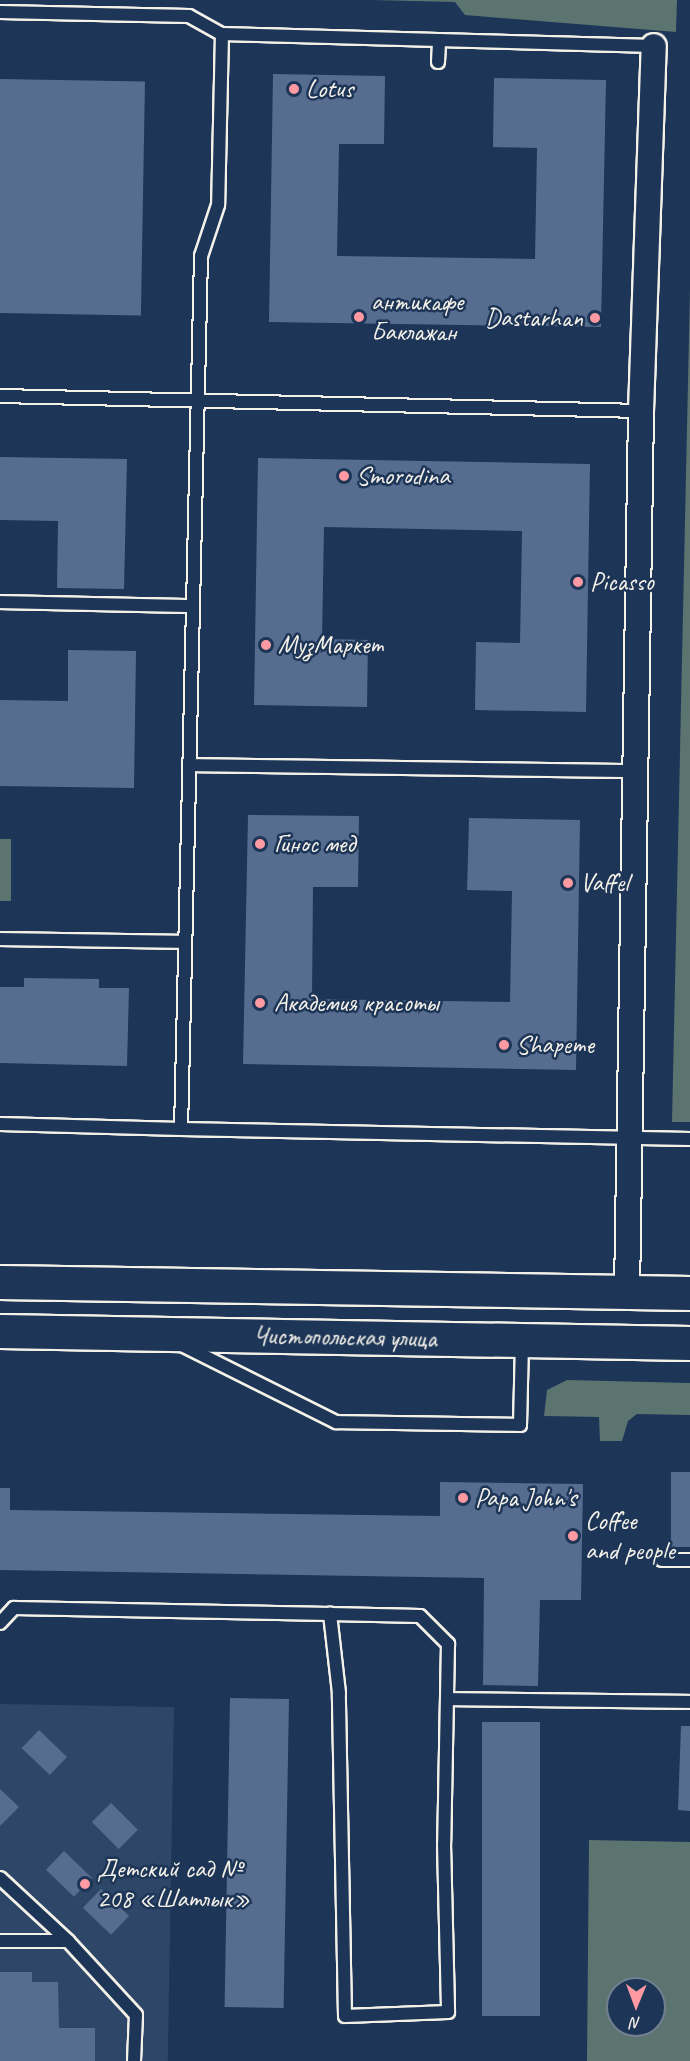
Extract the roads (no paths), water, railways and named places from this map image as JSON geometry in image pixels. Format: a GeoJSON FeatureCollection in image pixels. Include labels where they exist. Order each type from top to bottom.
{"type":"FeatureCollection","features":[{"type":"Feature","properties":{"kind":"main road","name":"Чистопольская улица"},"geometry":{"type":"LineString","coordinates":[[0,1282],[690,1293]]}},
{"type":"Feature","properties":{"kind":"main road","name":"Чистопольская улица"},"geometry":{"type":"LineString","coordinates":[[0,1331],[690,1343]]}},
{"type":"Feature","properties":{"kind":"street"},"geometry":{"type":"LineString","coordinates":[[627,1293],[641,411],[654,46]]}},
{"type":"Feature","properties":{"kind":"lane"},"geometry":{"type":"LineString","coordinates":[[0,12],[189,16],[222,34],[654,46]]}},
{"type":"Feature","properties":{"kind":"lane"},"geometry":{"type":"LineString","coordinates":[[181,1129],[201,256],[218,205],[222,34]]}},
{"type":"Feature","properties":{"kind":"lane"},"geometry":{"type":"LineString","coordinates":[[438,62],[439,40]]}},
{"type":"Feature","properties":{"kind":"lane"},"geometry":{"type":"LineString","coordinates":[[0,396],[641,411]]}},
{"type":"Feature","properties":{"kind":"lane"},"geometry":{"type":"LineString","coordinates":[[0,602],[192,606]]}},
{"type":"Feature","properties":{"kind":"lane"},"geometry":{"type":"LineString","coordinates":[[189,765],[636,771]]}},
{"type":"Feature","properties":{"kind":"lane"},"geometry":{"type":"LineString","coordinates":[[0,939],[185,942]]}},
{"type":"Feature","properties":{"kind":"lane"},"geometry":{"type":"LineString","coordinates":[[0,1124],[690,1139]]}},
{"type":"Feature","properties":{"kind":"lane"},"geometry":{"type":"LineString","coordinates":[[158,1333],[336,1422],[520,1425],[522,1340]]}},
{"type":"Feature","properties":{"kind":"lane"},"geometry":{"type":"LineString","coordinates":[[662,1560],[690,1560]]}},
{"type":"Feature","properties":{"kind":"lane"},"geometry":{"type":"LineString","coordinates":[[0,1623],[14,1608],[330,1614],[420,1616],[448,1644],[444,1844],[448,2012],[345,2016],[339,1694],[330,1614]]}},
{"type":"Feature","properties":{"kind":"lane"},"geometry":{"type":"LineString","coordinates":[[447,1699],[690,1702]]}},
{"type":"Feature","properties":{"kind":"lane"},"geometry":{"type":"LineString","coordinates":[[0,1878],[68,1941],[136,2015],[134,2061]]}},
{"type":"Feature","properties":{"kind":"lane"},"geometry":{"type":"LineString","coordinates":[[0,1941],[68,1941]]}},
{"type":"Feature","properties":{"kind":"place","name":"Lotus"},"geometry":{"type":"Point","coordinates":[294,89]}},
{"type":"Feature","properties":{"kind":"place","name":"антикафе Баклажан"},"geometry":{"type":"Point","coordinates":[359,317]}},
{"type":"Feature","properties":{"kind":"place","name":"Dastarhan"},"geometry":{"type":"Point","coordinates":[595,318]}},
{"type":"Feature","properties":{"kind":"place","name":"Smorodina"},"geometry":{"type":"Point","coordinates":[344,476]}},
{"type":"Feature","properties":{"kind":"place","name":"Picasso"},"geometry":{"type":"Point","coordinates":[578,582]}},
{"type":"Feature","properties":{"kind":"place","name":"МузМаркет"},"geometry":{"type":"Point","coordinates":[266,645]}},
{"type":"Feature","properties":{"kind":"place","name":"Гинос мед"},"geometry":{"type":"Point","coordinates":[260,844]}},
{"type":"Feature","properties":{"kind":"place","name":"Vaffel"},"geometry":{"type":"Point","coordinates":[568,883]}},
{"type":"Feature","properties":{"kind":"place","name":"Академия красоты"},"geometry":{"type":"Point","coordinates":[260,1003]}},
{"type":"Feature","properties":{"kind":"place","name":"Shapeme"},"geometry":{"type":"Point","coordinates":[504,1045]}},
{"type":"Feature","properties":{"kind":"place","name":"Papa John's"},"geometry":{"type":"Point","coordinates":[463,1498]}},
{"type":"Feature","properties":{"kind":"place","name":"Coffee and people"},"geometry":{"type":"Point","coordinates":[573,1536]}},
{"type":"Feature","properties":{"kind":"place","name":"Детский сад № 208 «Шатлык»"},"geometry":{"type":"Point","coordinates":[85,1884]}}]}
